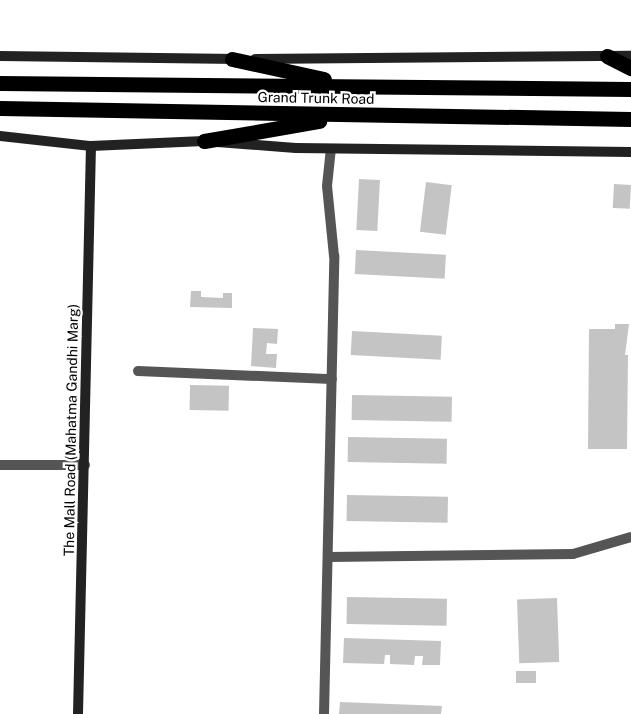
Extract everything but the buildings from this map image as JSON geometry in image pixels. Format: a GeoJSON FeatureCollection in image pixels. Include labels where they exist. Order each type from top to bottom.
{"type":"FeatureCollection","features":[{"type":"Feature","properties":{"kind":"highway"},"geometry":{"type":"LineString","coordinates":[[607,56],[631,68]]}},
{"type":"Feature","properties":{"kind":"highway"},"geometry":{"type":"LineString","coordinates":[[232,59],[358,86]]}},
{"type":"Feature","properties":{"kind":"highway","name":"Grand Trunk Road"},"geometry":{"type":"LineString","coordinates":[[0,83],[631,89]]}},
{"type":"Feature","properties":{"kind":"highway","name":"Grand Trunk Road"},"geometry":{"type":"LineString","coordinates":[[0,108],[631,119]]}},
{"type":"Feature","properties":{"kind":"highway"},"geometry":{"type":"LineString","coordinates":[[204,141],[352,115]]}},
{"type":"Feature","properties":{"kind":"street"},"geometry":{"type":"LineString","coordinates":[[0,56],[232,59],[631,56]]}},
{"type":"Feature","properties":{"kind":"street"},"geometry":{"type":"LineString","coordinates":[[0,136],[91,146],[204,141],[331,149],[631,152]]}},
{"type":"Feature","properties":{"kind":"street","name":"The Mall Road (Mahatma Gandhi Marg)"},"geometry":{"type":"LineString","coordinates":[[78,714],[91,146]]}},
{"type":"Feature","properties":{"kind":"street"},"geometry":{"type":"LineString","coordinates":[[324,714],[329,557],[334,256],[327,186],[331,149]]}},
{"type":"Feature","properties":{"kind":"street"},"geometry":{"type":"LineString","coordinates":[[138,371],[332,379]]}},
{"type":"Feature","properties":{"kind":"street"},"geometry":{"type":"LineString","coordinates":[[0,465],[84,465]]}},
{"type":"Feature","properties":{"kind":"street"},"geometry":{"type":"LineString","coordinates":[[329,557],[573,554],[631,537]]}}]}
